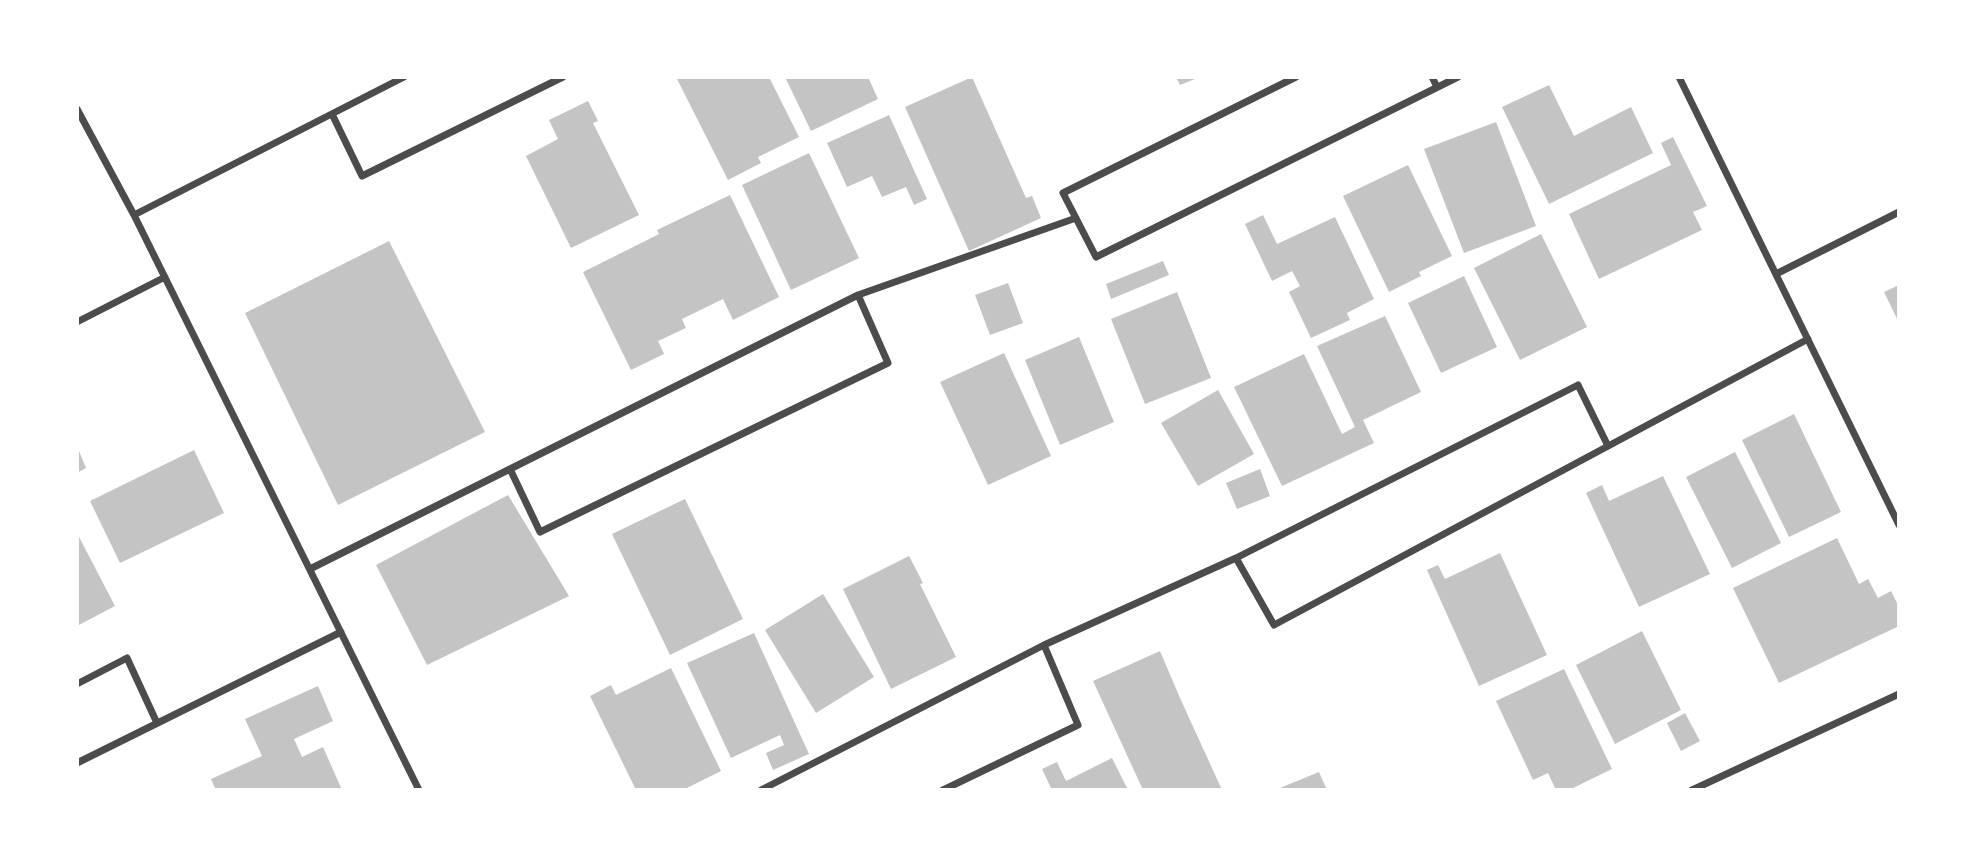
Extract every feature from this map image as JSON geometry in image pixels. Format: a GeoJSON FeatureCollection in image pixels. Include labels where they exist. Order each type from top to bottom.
{"type":"FeatureCollection","features":[{"type":"Feature","properties":{"kind":"street"},"geometry":{"type":"LineString","coordinates":[[134,215],[404,77]]}},
{"type":"Feature","properties":{"kind":"street"},"geometry":{"type":"LineString","coordinates":[[332,114],[362,176],[563,77]]}},
{"type":"Feature","properties":{"kind":"street"},"geometry":{"type":"LineString","coordinates":[[1296,77],[1063,193],[1096,257],[1458,77]]}},
{"type":"Feature","properties":{"kind":"street"},"geometry":{"type":"LineString","coordinates":[[1432,77],[1437,87]]}},
{"type":"Feature","properties":{"kind":"street"},"geometry":{"type":"LineString","coordinates":[[1679,77],[1899,525]]}},
{"type":"Feature","properties":{"kind":"street"},"geometry":{"type":"LineString","coordinates":[[77,108],[134,215],[419,790]]}},
{"type":"Feature","properties":{"kind":"street"},"geometry":{"type":"LineString","coordinates":[[1776,274],[1899,212]]}},
{"type":"Feature","properties":{"kind":"street"},"geometry":{"type":"LineString","coordinates":[[310,569],[858,295],[1076,218]]}},
{"type":"Feature","properties":{"kind":"street"},"geometry":{"type":"LineString","coordinates":[[77,322],[165,277]]}},
{"type":"Feature","properties":{"kind":"street"},"geometry":{"type":"LineString","coordinates":[[510,469],[540,532],[888,363],[858,295]]}},
{"type":"Feature","properties":{"kind":"street"},"geometry":{"type":"LineString","coordinates":[[1236,558],[1274,625],[1808,339]]}},
{"type":"Feature","properties":{"kind":"street"},"geometry":{"type":"LineString","coordinates":[[761,790],[1044,645],[1236,558],[1578,385],[1608,446]]}},
{"type":"Feature","properties":{"kind":"street"},"geometry":{"type":"LineString","coordinates":[[77,763],[341,632]]}},
{"type":"Feature","properties":{"kind":"street"},"geometry":{"type":"LineString","coordinates":[[943,790],[1078,725],[1044,645]]}},
{"type":"Feature","properties":{"kind":"street"},"geometry":{"type":"LineString","coordinates":[[77,684],[127,658],[157,723]]}},
{"type":"Feature","properties":{"kind":"street"},"geometry":{"type":"LineString","coordinates":[[1692,790],[1899,694]]}},
{"type":"Feature","properties":{"kind":"building"},"geometry":{"type":"Polygon","coordinates":[[[676,77],[769,77],[799,137],[758,157],[761,163],[728,180],[676,77]]]}},
{"type":"Feature","properties":{"kind":"building"},"geometry":{"type":"Polygon","coordinates":[[[785,77],[868,77],[878,99],[811,131],[785,77]]]}},
{"type":"Feature","properties":{"kind":"building"},"geometry":{"type":"Polygon","coordinates":[[[972,77],[1026,198],[1032,196],[1041,218],[969,251],[905,107],[972,77]]]}},
{"type":"Feature","properties":{"kind":"building"},"geometry":{"type":"Polygon","coordinates":[[[1176,77],[1200,77],[1180,85],[1176,77]]]}},
{"type":"Feature","properties":{"kind":"building"},"geometry":{"type":"Polygon","coordinates":[[[1549,85],[1574,136],[1631,107],[1653,153],[1549,204],[1502,107],[1549,85]]]}},
{"type":"Feature","properties":{"kind":"building"},"geometry":{"type":"Polygon","coordinates":[[[588,101],[598,121],[593,123],[639,215],[571,248],[526,156],[558,139],[549,120],[588,101]]]}},
{"type":"Feature","properties":{"kind":"building"},"geometry":{"type":"Polygon","coordinates":[[[889,115],[927,199],[914,205],[906,187],[882,197],[872,176],[847,187],[827,143],[889,115]]]}},
{"type":"Feature","properties":{"kind":"building"},"geometry":{"type":"Polygon","coordinates":[[[1496,122],[1536,226],[1464,253],[1424,149],[1496,122]]]}},
{"type":"Feature","properties":{"kind":"building"},"geometry":{"type":"Polygon","coordinates":[[[1673,137],[1707,206],[1693,212],[1702,230],[1599,279],[1569,214],[1671,165],[1661,143],[1673,137]]]}},
{"type":"Feature","properties":{"kind":"building"},"geometry":{"type":"Polygon","coordinates":[[[809,153],[859,258],[791,290],[742,185],[809,153]]]}},
{"type":"Feature","properties":{"kind":"building"},"geometry":{"type":"Polygon","coordinates":[[[1408,165],[1452,256],[1419,272],[1421,276],[1389,292],[1343,196],[1408,165]]]}},
{"type":"Feature","properties":{"kind":"building"},"geometry":{"type":"Polygon","coordinates":[[[730,195],[779,297],[733,320],[723,299],[682,319],[686,328],[658,341],[664,354],[631,370],[583,272],[659,234],[657,230],[730,195]]]}},
{"type":"Feature","properties":{"kind":"building"},"geometry":{"type":"Polygon","coordinates":[[[1263,215],[1277,244],[1335,217],[1374,299],[1347,313],[1350,320],[1311,338],[1289,292],[1300,286],[1292,271],[1272,281],[1245,224],[1263,215]]]}},
{"type":"Feature","properties":{"kind":"building"},"geometry":{"type":"Polygon","coordinates":[[[1541,234],[1587,327],[1520,360],[1474,268],[1541,234]]]}},
{"type":"Feature","properties":{"kind":"building"},"geometry":{"type":"Polygon","coordinates":[[[389,241],[485,432],[338,505],[245,313],[389,241]]]}},
{"type":"Feature","properties":{"kind":"building"},"geometry":{"type":"Polygon","coordinates":[[[1163,261],[1169,275],[1111,299],[1106,284],[1163,261]]]}},
{"type":"Feature","properties":{"kind":"building"},"geometry":{"type":"Polygon","coordinates":[[[1464,276],[1497,347],[1441,373],[1408,303],[1464,276]]]}},
{"type":"Feature","properties":{"kind":"building"},"geometry":{"type":"Polygon","coordinates":[[[1008,283],[1023,323],[990,335],[975,295],[1008,283]]]}},
{"type":"Feature","properties":{"kind":"building"},"geometry":{"type":"Polygon","coordinates":[[[1899,285],[1899,323],[1884,292],[1899,285]]]}},
{"type":"Feature","properties":{"kind":"building"},"geometry":{"type":"Polygon","coordinates":[[[1177,292],[1211,378],[1145,404],[1111,319],[1177,292]]]}},
{"type":"Feature","properties":{"kind":"building"},"geometry":{"type":"Polygon","coordinates":[[[1385,316],[1421,392],[1363,420],[1374,443],[1282,486],[1234,387],[1304,354],[1342,434],[1355,427],[1317,346],[1385,316]]]}},
{"type":"Feature","properties":{"kind":"building"},"geometry":{"type":"Polygon","coordinates":[[[1079,337],[1114,422],[1060,445],[1025,360],[1079,337]]]}},
{"type":"Feature","properties":{"kind":"building"},"geometry":{"type":"Polygon","coordinates":[[[1004,353],[1051,456],[988,485],[940,382],[1004,353]]]}},
{"type":"Feature","properties":{"kind":"building"},"geometry":{"type":"Polygon","coordinates":[[[1218,390],[1254,454],[1198,486],[1161,423],[1218,390]]]}},
{"type":"Feature","properties":{"kind":"building"},"geometry":{"type":"Polygon","coordinates":[[[1794,414],[1841,512],[1789,537],[1742,440],[1794,414]]]}},
{"type":"Feature","properties":{"kind":"building"},"geometry":{"type":"Polygon","coordinates":[[[77,446],[86,468],[77,473],[77,446]]]}},
{"type":"Feature","properties":{"kind":"building"},"geometry":{"type":"Polygon","coordinates":[[[194,450],[224,513],[120,563],[90,501],[194,450]]]}},
{"type":"Feature","properties":{"kind":"building"},"geometry":{"type":"Polygon","coordinates":[[[1735,452],[1781,543],[1732,568],[1686,477],[1735,452]]]}},
{"type":"Feature","properties":{"kind":"building"},"geometry":{"type":"Polygon","coordinates":[[[1260,469],[1270,496],[1237,509],[1226,483],[1260,469]]]}},
{"type":"Feature","properties":{"kind":"building"},"geometry":{"type":"Polygon","coordinates":[[[1663,476],[1710,574],[1639,607],[1586,493],[1602,485],[1609,501],[1663,476]]]}},
{"type":"Feature","properties":{"kind":"building"},"geometry":{"type":"Polygon","coordinates":[[[508,495],[569,596],[427,665],[376,565],[508,495]]]}},
{"type":"Feature","properties":{"kind":"building"},"geometry":{"type":"Polygon","coordinates":[[[685,499],[743,619],[670,655],[612,534],[685,499]]]}},
{"type":"Feature","properties":{"kind":"building"},"geometry":{"type":"Polygon","coordinates":[[[77,533],[115,606],[77,626],[77,533]]]}},
{"type":"Feature","properties":{"kind":"building"},"geometry":{"type":"Polygon","coordinates":[[[1837,538],[1859,584],[1868,579],[1878,598],[1891,591],[1899,607],[1899,626],[1779,683],[1733,588],[1837,538]]]}},
{"type":"Feature","properties":{"kind":"building"},"geometry":{"type":"Polygon","coordinates":[[[1500,553],[1547,655],[1479,686],[1427,570],[1438,565],[1445,579],[1500,553]]]}},
{"type":"Feature","properties":{"kind":"building"},"geometry":{"type":"Polygon","coordinates":[[[909,556],[956,657],[891,689],[843,589],[909,556]]]}},
{"type":"Feature","properties":{"kind":"building"},"geometry":{"type":"Polygon","coordinates":[[[823,594],[874,677],[816,713],[765,630],[823,594]]]}},
{"type":"Feature","properties":{"kind":"building"},"geometry":{"type":"Polygon","coordinates":[[[1642,631],[1681,710],[1615,744],[1576,665],[1642,631]]]}},
{"type":"Feature","properties":{"kind":"building"},"geometry":{"type":"Polygon","coordinates":[[[754,633],[809,754],[773,770],[766,753],[784,745],[780,735],[731,758],[687,663],[754,633]]]}},
{"type":"Feature","properties":{"kind":"building"},"geometry":{"type":"Polygon","coordinates":[[[1160,651],[1222,790],[1143,790],[1093,681],[1160,651]]]}},
{"type":"Feature","properties":{"kind":"building"},"geometry":{"type":"Polygon","coordinates":[[[671,668],[721,771],[683,790],[636,790],[590,696],[611,685],[616,695],[671,668]]]}},
{"type":"Feature","properties":{"kind":"building"},"geometry":{"type":"Polygon","coordinates":[[[1564,669],[1612,769],[1569,790],[1556,790],[1548,773],[1533,780],[1496,701],[1564,669]]]}},
{"type":"Feature","properties":{"kind":"building"},"geometry":{"type":"Polygon","coordinates":[[[318,686],[333,721],[294,739],[302,757],[323,747],[342,790],[216,790],[211,779],[262,756],[245,719],[318,686]]]}},
{"type":"Feature","properties":{"kind":"building"},"geometry":{"type":"Polygon","coordinates":[[[1685,713],[1700,741],[1681,751],[1667,723],[1685,713]]]}},
{"type":"Feature","properties":{"kind":"building"},"geometry":{"type":"Polygon","coordinates":[[[1112,758],[1128,790],[1047,790],[1051,788],[1042,769],[1057,762],[1066,781],[1112,758]]]}},
{"type":"Feature","properties":{"kind":"building"},"geometry":{"type":"Polygon","coordinates":[[[1319,772],[1327,790],[1275,790],[1319,772]]]}}]}
